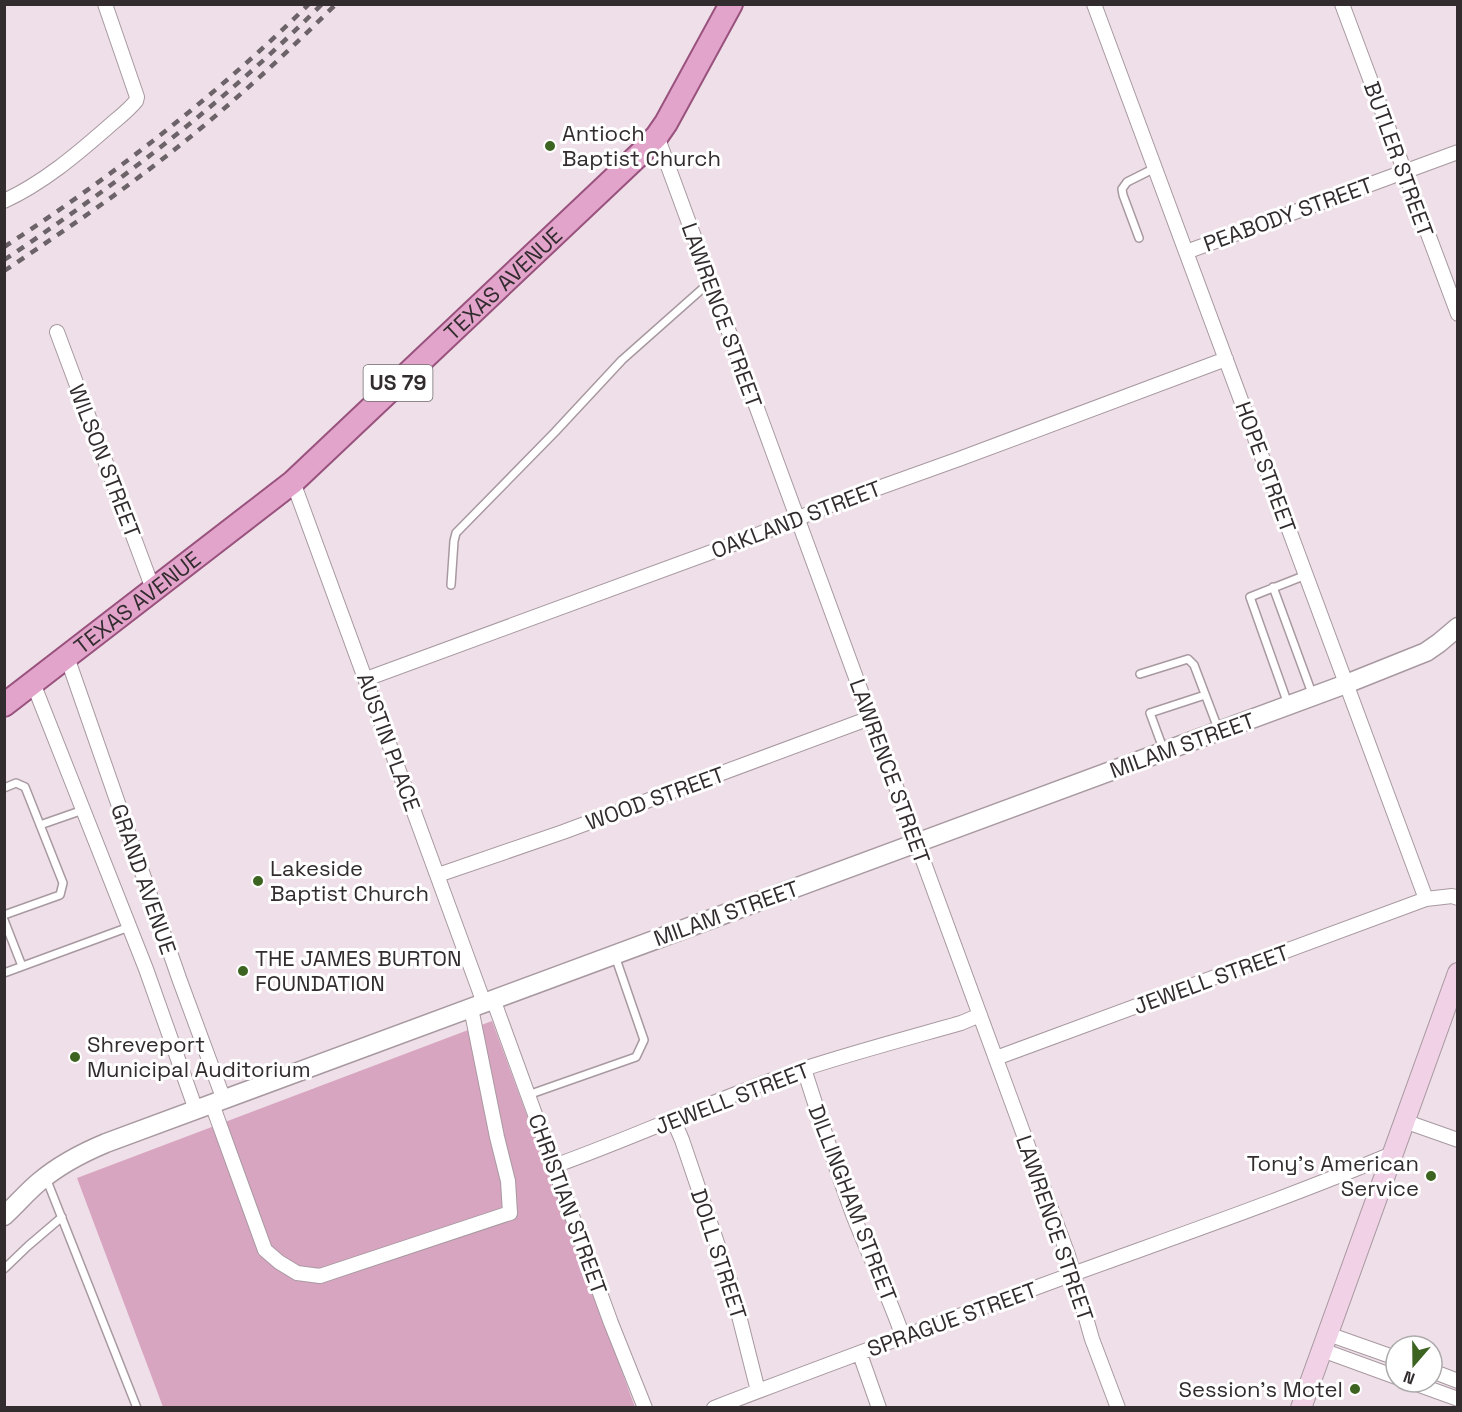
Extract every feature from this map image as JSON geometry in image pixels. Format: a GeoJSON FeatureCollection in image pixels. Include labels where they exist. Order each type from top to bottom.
{"type":"FeatureCollection","features":[{"type":"Feature","properties":{"kind":"main road","name":"TEXAS AVENUE"},"geometry":{"type":"LineString","coordinates":[[4,705],[293,482],[642,152],[657,136],[683,93],[731,4]]}},
{"type":"Feature","properties":{"kind":"main road"},"geometry":{"type":"LineString","coordinates":[[1301,1407],[1458,973]]}},
{"type":"Feature","properties":{"kind":"street"},"geometry":{"type":"LineString","coordinates":[[4,201],[30,188],[76,155],[133,105],[137,97],[105,4]]}},
{"type":"Feature","properties":{"kind":"street","name":"HOPE STREET"},"geometry":{"type":"LineString","coordinates":[[1094,4],[1426,899]]}},
{"type":"Feature","properties":{"kind":"street","name":"BUTLER STREET"},"geometry":{"type":"LineString","coordinates":[[1342,4],[1458,314]]}},
{"type":"Feature","properties":{"kind":"street","name":"LAWRENCE STREET"},"geometry":{"type":"LineString","coordinates":[[657,136],[1064,1244],[1092,1339],[1118,1407]]}},
{"type":"Feature","properties":{"kind":"street","name":"PEABODY STREET"},"geometry":{"type":"LineString","coordinates":[[1186,252],[1458,152]]}},
{"type":"Feature","properties":{"kind":"street","name":"WILSON STREET"},"geometry":{"type":"LineString","coordinates":[[57,332],[153,589]]}},
{"type":"Feature","properties":{"kind":"street","name":"OAKLAND STREET"},"geometry":{"type":"LineString","coordinates":[[366,679],[1226,359]]}},
{"type":"Feature","properties":{"kind":"street","name":"AUSTIN PLACE"},"geometry":{"type":"LineString","coordinates":[[293,482],[483,1003]]}},
{"type":"Feature","properties":{"kind":"street","name":"MILAM STREET"},"geometry":{"type":"LineString","coordinates":[[4,1216],[46,1177],[87,1151],[1346,684],[1426,652],[1458,627]]}},
{"type":"Feature","properties":{"kind":"street","name":"GRAND AVENUE"},"geometry":{"type":"LineString","coordinates":[[67,657],[180,981],[211,1104]]}},
{"type":"Feature","properties":{"kind":"street","name":"GRAND AVENUE"},"geometry":{"type":"LineString","coordinates":[[33,683],[129,927],[211,1104]]}},
{"type":"Feature","properties":{"kind":"street","name":"WOOD STREET"},"geometry":{"type":"LineString","coordinates":[[438,875],[563,832],[870,718]]}},
{"type":"Feature","properties":{"kind":"street"},"geometry":{"type":"LineString","coordinates":[[1426,899],[1452,896],[1458,898]]}},
{"type":"Feature","properties":{"kind":"street","name":"JEWELL STREET"},"geometry":{"type":"LineString","coordinates":[[996,1058],[1426,899]]}},
{"type":"Feature","properties":{"kind":"street"},"geometry":{"type":"LineString","coordinates":[[211,1104],[265,1250],[297,1273],[320,1276],[510,1213],[508,1181],[497,1137],[483,1003]]}},
{"type":"Feature","properties":{"kind":"street","name":"CHRISTIAN STREET"},"geometry":{"type":"LineString","coordinates":[[483,1003],[528,1095],[611,1323],[645,1407]]}},
{"type":"Feature","properties":{"kind":"street","name":"JEWELL STREET"},"geometry":{"type":"LineString","coordinates":[[554,1166],[599,1150],[702,1106],[804,1069],[962,1023],[980,1015]]}},
{"type":"Feature","properties":{"kind":"street","name":"DILLINGHAM STREET"},"geometry":{"type":"LineString","coordinates":[[804,1069],[855,1220],[903,1337]]}},
{"type":"Feature","properties":{"kind":"street","name":"DOLL STREET"},"geometry":{"type":"LineString","coordinates":[[673,1119],[731,1284],[758,1391]]}},
{"type":"Feature","properties":{"kind":"street"},"geometry":{"type":"LineString","coordinates":[[1404,1121],[1458,1140]]}},
{"type":"Feature","properties":{"kind":"street","name":"SPRAGUE STREET"},"geometry":{"type":"LineString","coordinates":[[714,1407],[1325,1182],[1392,1154]]}},
{"type":"Feature","properties":{"kind":"street"},"geometry":{"type":"LineString","coordinates":[[1325,1342],[1384,1355]]}},
{"type":"Feature","properties":{"kind":"street"},"geometry":{"type":"LineString","coordinates":[[1325,1342],[1384,1371]]}},
{"type":"Feature","properties":{"kind":"street"},"geometry":{"type":"LineString","coordinates":[[860,1354],[879,1407]]}},
{"type":"Feature","properties":{"kind":"lane"},"geometry":{"type":"LineString","coordinates":[[1139,238],[1122,189],[1136,176],[1155,168]]}},
{"type":"Feature","properties":{"kind":"lane"},"geometry":{"type":"LineString","coordinates":[[451,585],[456,533],[622,360],[710,282]]}},
{"type":"Feature","properties":{"kind":"lane"},"geometry":{"type":"LineString","coordinates":[[1289,705],[1250,597],[1306,575]]}},
{"type":"Feature","properties":{"kind":"lane"},"geometry":{"type":"LineString","coordinates":[[1273,587],[1313,696]]}},
{"type":"Feature","properties":{"kind":"lane"},"geometry":{"type":"LineString","coordinates":[[1140,674],[1188,659],[1194,665],[1219,731]]}},
{"type":"Feature","properties":{"kind":"lane"},"geometry":{"type":"LineString","coordinates":[[1164,751],[1150,713],[1205,695]]}},
{"type":"Feature","properties":{"kind":"lane"},"geometry":{"type":"LineString","coordinates":[[4,788],[16,783],[25,787],[63,883],[60,895],[4,915]]}},
{"type":"Feature","properties":{"kind":"lane"},"geometry":{"type":"LineString","coordinates":[[40,825],[83,810]]}},
{"type":"Feature","properties":{"kind":"lane"},"geometry":{"type":"LineString","coordinates":[[4,920],[22,966]]}},
{"type":"Feature","properties":{"kind":"lane"},"geometry":{"type":"LineString","coordinates":[[4,973],[129,927]]}},
{"type":"Feature","properties":{"kind":"lane"},"geometry":{"type":"LineString","coordinates":[[528,1095],[636,1058],[644,1040],[615,955]]}},
{"type":"Feature","properties":{"kind":"lane"},"geometry":{"type":"LineString","coordinates":[[46,1177],[137,1407]]}},
{"type":"Feature","properties":{"kind":"lane"},"geometry":{"type":"LineString","coordinates":[[4,1269],[62,1217]]}},
{"type":"Feature","properties":{"kind":"shaded area"},"geometry":{"type":"Polygon","coordinates":[[[492,1021],[635,1407],[163,1407],[77,1178],[492,1021]]]}},
{"type":"Feature","properties":{"kind":"railway"},"geometry":{"type":"LineString","coordinates":[[4,247],[85,192],[200,103],[309,4]]}},
{"type":"Feature","properties":{"kind":"railway"},"geometry":{"type":"LineString","coordinates":[[4,260],[89,201],[170,140],[248,75],[322,4]]}},
{"type":"Feature","properties":{"kind":"railway"},"geometry":{"type":"LineString","coordinates":[[4,271],[158,163],[220,112],[336,4]]}},
{"type":"Feature","properties":{"kind":"place","name":"Antioch Baptist Church"},"geometry":{"type":"Point","coordinates":[550,146]}},
{"type":"Feature","properties":{"kind":"place","name":"Lakeside Baptist Church"},"geometry":{"type":"Point","coordinates":[258,881]}},
{"type":"Feature","properties":{"kind":"place","name":"THE JAMES BURTON FOUNDATION"},"geometry":{"type":"Point","coordinates":[243,971]}},
{"type":"Feature","properties":{"kind":"place","name":"Shreveport Municipal Auditorium"},"geometry":{"type":"Point","coordinates":[75,1057]}},
{"type":"Feature","properties":{"kind":"place","name":"Tony's American Service"},"geometry":{"type":"Point","coordinates":[1431,1176]}},
{"type":"Feature","properties":{"kind":"place","name":"Session's Motel"},"geometry":{"type":"Point","coordinates":[1355,1389]}}]}
